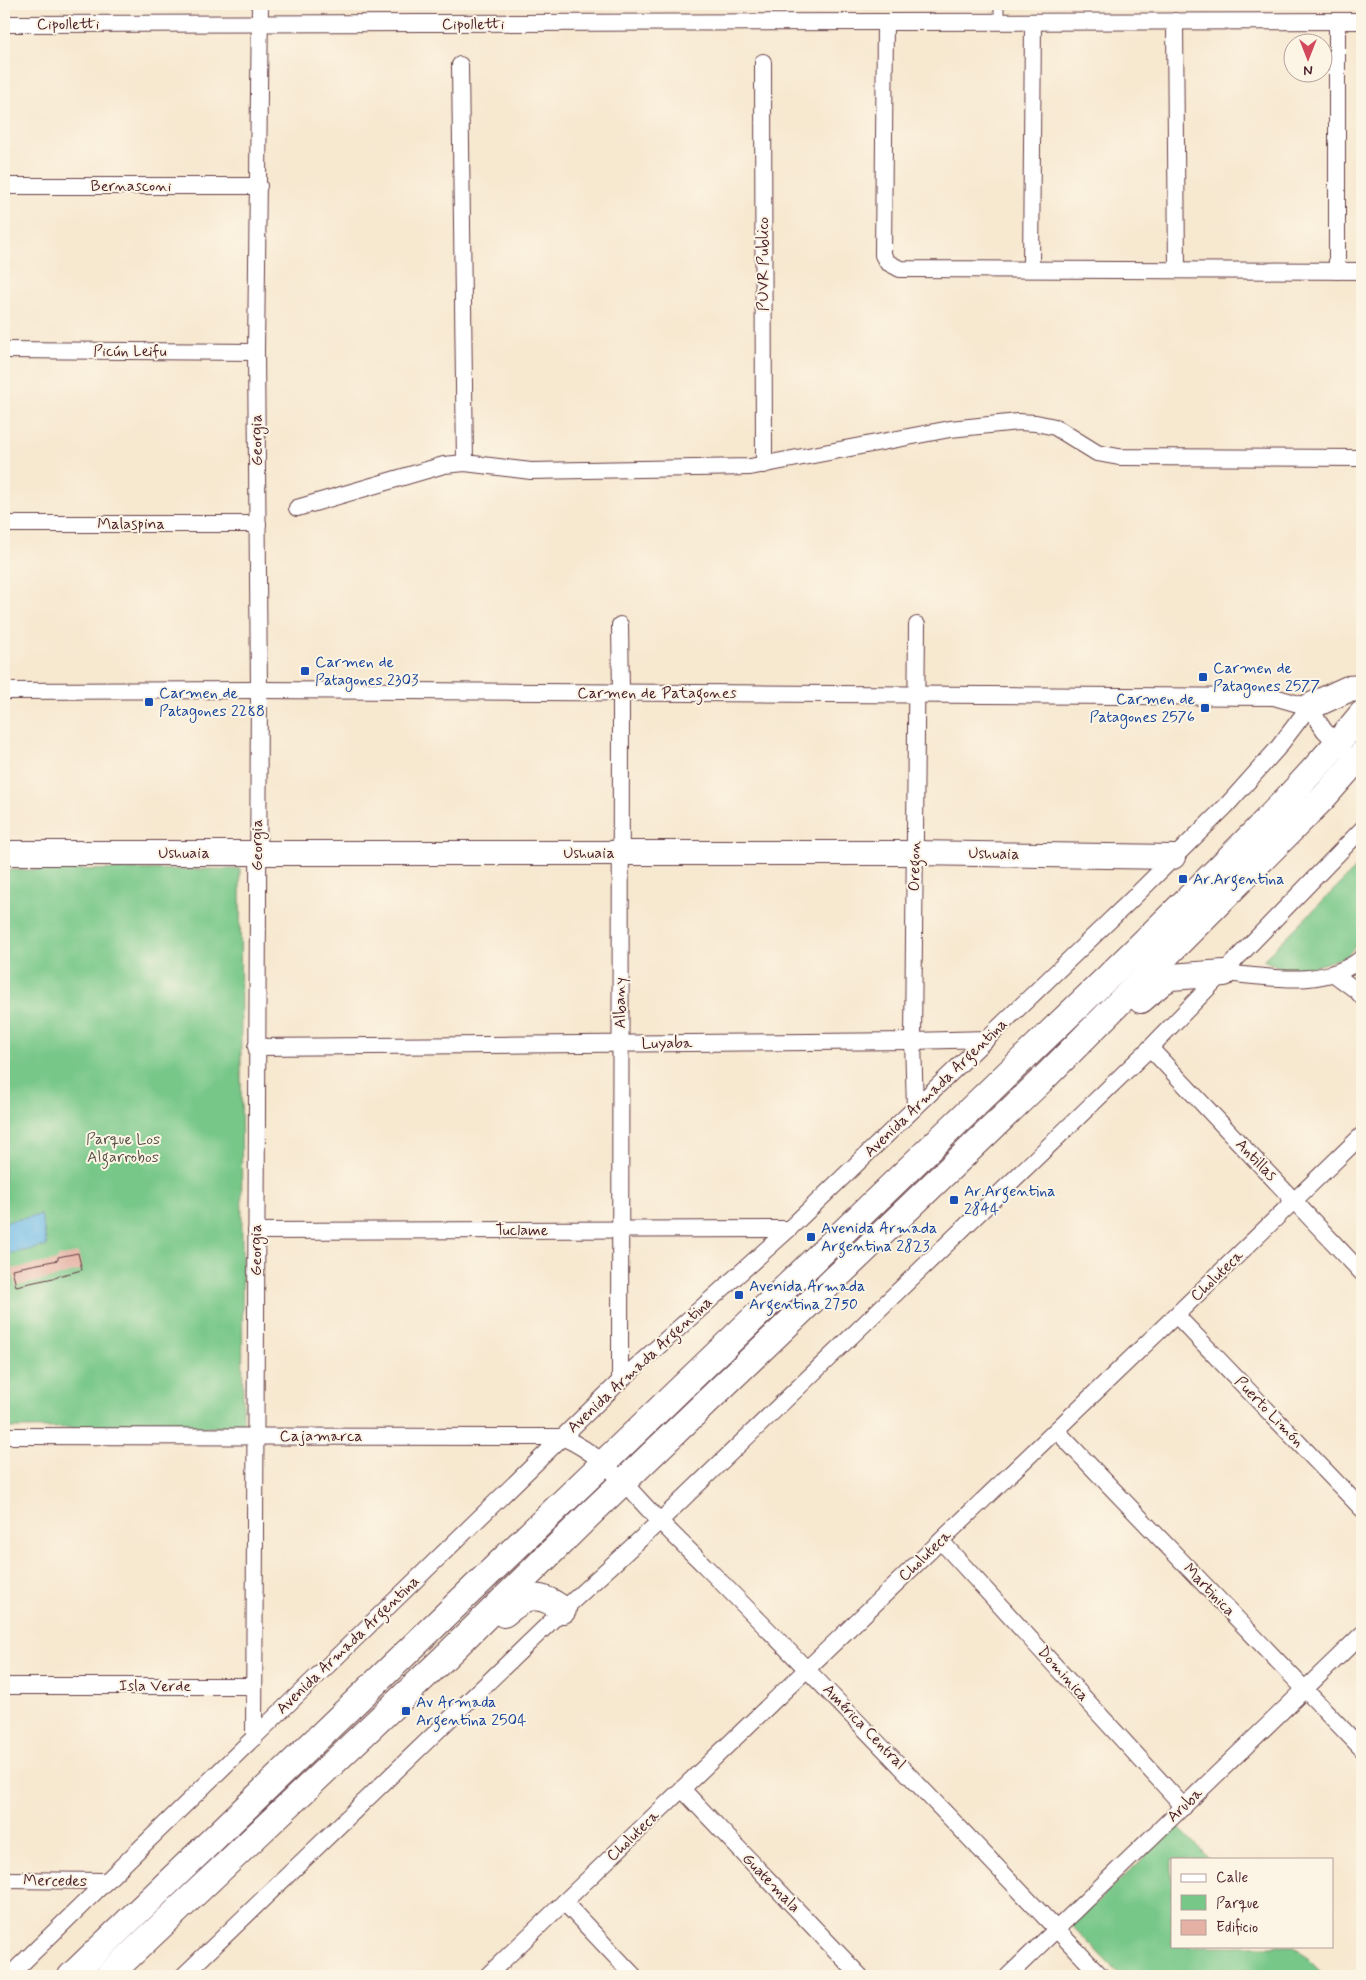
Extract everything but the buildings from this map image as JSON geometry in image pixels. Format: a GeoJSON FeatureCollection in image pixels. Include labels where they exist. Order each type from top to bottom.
{"type":"FeatureCollection","features":[{"type":"Feature","properties":{"kind":"main road"},"geometry":{"type":"LineString","coordinates":[[1309,707],[1348,689],[1362,688]]}},
{"type":"Feature","properties":{"kind":"main road"},"geometry":{"type":"LineString","coordinates":[[108,1976],[443,1659],[1043,1078],[1317,804],[1354,757],[1362,714]]}},
{"type":"Feature","properties":{"kind":"main road"},"geometry":{"type":"LineString","coordinates":[[72,1976],[604,1463],[643,1428],[1258,830],[1354,757]]}},
{"type":"Feature","properties":{"kind":"main road","name":"Ushuaia"},"geometry":{"type":"LineString","coordinates":[[4,853],[915,853],[1173,856]]}},
{"type":"Feature","properties":{"kind":"main road"},"geometry":{"type":"LineString","coordinates":[[1043,1078],[1071,1062],[1162,982],[1171,977],[1224,973]]}},
{"type":"Feature","properties":{"kind":"main road"},"geometry":{"type":"LineString","coordinates":[[443,1659],[465,1647],[520,1601],[531,1596],[542,1597],[563,1610]]}},
{"type":"Feature","properties":{"kind":"street","name":"Georgia"},"geometry":{"type":"LineString","coordinates":[[254,1686],[259,690],[256,352],[260,4]]}},
{"type":"Feature","properties":{"kind":"street"},"geometry":{"type":"LineString","coordinates":[[1175,21],[1177,270]]}},
{"type":"Feature","properties":{"kind":"street"},"geometry":{"type":"LineString","coordinates":[[1337,21],[1337,271]]}},
{"type":"Feature","properties":{"kind":"street","name":"Cipolletti"},"geometry":{"type":"LineString","coordinates":[[4,24],[1362,21]]}},
{"type":"Feature","properties":{"kind":"street"},"geometry":{"type":"LineString","coordinates":[[1031,269],[1033,22]]}},
{"type":"Feature","properties":{"kind":"street"},"geometry":{"type":"LineString","coordinates":[[885,23],[883,255],[887,262],[900,269],[1362,271]]}},
{"type":"Feature","properties":{"kind":"street","name":"PUVR Publico"},"geometry":{"type":"LineString","coordinates":[[763,62],[764,465]]}},
{"type":"Feature","properties":{"kind":"street"},"geometry":{"type":"LineString","coordinates":[[460,65],[466,464]]}},
{"type":"Feature","properties":{"kind":"street","name":"Bernasconi"},"geometry":{"type":"LineString","coordinates":[[4,186],[259,186]]}},
{"type":"Feature","properties":{"kind":"street","name":"Picún Leifu"},"geometry":{"type":"LineString","coordinates":[[4,350],[256,352]]}},
{"type":"Feature","properties":{"kind":"street"},"geometry":{"type":"LineString","coordinates":[[297,508],[444,465],[466,464],[531,471],[750,467],[950,430],[1018,422],[1055,427],[1097,453],[1119,457],[1362,458]]}},
{"type":"Feature","properties":{"kind":"street","name":"Malaspina"},"geometry":{"type":"LineString","coordinates":[[4,524],[258,524]]}},
{"type":"Feature","properties":{"kind":"street","name":"Oregon"},"geometry":{"type":"LineString","coordinates":[[915,1108],[913,1041],[917,624]]}},
{"type":"Feature","properties":{"kind":"street","name":"Albany"},"geometry":{"type":"LineString","coordinates":[[620,625],[622,693],[620,853],[620,1381]]}},
{"type":"Feature","properties":{"kind":"street","name":"Carmen de Patagones"},"geometry":{"type":"LineString","coordinates":[[4,691],[259,690],[1274,697],[1309,707]]}},
{"type":"Feature","properties":{"kind":"street"},"geometry":{"type":"LineString","coordinates":[[1309,707],[1324,730],[1354,757]]}},
{"type":"Feature","properties":{"kind":"street","name":"Avenida Armada Argentina"},"geometry":{"type":"LineString","coordinates":[[9,1976],[620,1381],[789,1229],[1130,901],[1173,856],[1226,806],[1277,749],[1309,707]]}},
{"type":"Feature","properties":{"kind":"street"},"geometry":{"type":"LineString","coordinates":[[183,1976],[563,1610],[660,1521],[1150,1048],[1362,829]]}},
{"type":"Feature","properties":{"kind":"street"},"geometry":{"type":"LineString","coordinates":[[1224,973],[1286,979],[1334,974],[1354,965],[1362,958]]}},
{"type":"Feature","properties":{"kind":"street"},"geometry":{"type":"LineString","coordinates":[[1334,974],[1362,997]]}},
{"type":"Feature","properties":{"kind":"street","name":"Luyaba"},"geometry":{"type":"LineString","coordinates":[[256,1046],[987,1039]]}},
{"type":"Feature","properties":{"kind":"street","name":"Antillas"},"geometry":{"type":"LineString","coordinates":[[1150,1048],[1362,1273]]}},
{"type":"Feature","properties":{"kind":"street","name":"Choluteca"},"geometry":{"type":"LineString","coordinates":[[487,1976],[1362,1135]]}},
{"type":"Feature","properties":{"kind":"street","name":"Tuclame"},"geometry":{"type":"LineString","coordinates":[[256,1231],[789,1229]]}},
{"type":"Feature","properties":{"kind":"street","name":"Puerto Limón"},"geometry":{"type":"LineString","coordinates":[[1176,1315],[1362,1509]]}},
{"type":"Feature","properties":{"kind":"street","name":"Martinica"},"geometry":{"type":"LineString","coordinates":[[1056,1430],[1362,1749]]}},
{"type":"Feature","properties":{"kind":"street","name":"Cajamarca"},"geometry":{"type":"LineString","coordinates":[[4,1436],[562,1437],[582,1446],[624,1482]]}},
{"type":"Feature","properties":{"kind":"street","name":"América Central"},"geometry":{"type":"LineString","coordinates":[[624,1482],[660,1521],[808,1668],[1101,1976]]}},
{"type":"Feature","properties":{"kind":"street","name":"Dominica"},"geometry":{"type":"LineString","coordinates":[[941,1540],[1184,1807]]}},
{"type":"Feature","properties":{"kind":"street","name":"Aruba"},"geometry":{"type":"LineString","coordinates":[[1008,1976],[1362,1634]]}},
{"type":"Feature","properties":{"kind":"street","name":"Isla Verde"},"geometry":{"type":"LineString","coordinates":[[4,1686],[254,1686]]}},
{"type":"Feature","properties":{"kind":"street"},"geometry":{"type":"LineString","coordinates":[[254,1686],[254,1738]]}},
{"type":"Feature","properties":{"kind":"street","name":"Guatemala"},"geometry":{"type":"LineString","coordinates":[[682,1790],[860,1976]]}},
{"type":"Feature","properties":{"kind":"street","name":"Mercedes"},"geometry":{"type":"LineString","coordinates":[[4,1880],[106,1882]]}},
{"type":"Feature","properties":{"kind":"street"},"geometry":{"type":"LineString","coordinates":[[564,1902],[634,1976]]}},
{"type":"Feature","properties":{"kind":"lane"},"geometry":{"type":"LineString","coordinates":[[999,4],[999,22]]}},
{"type":"Feature","properties":{"kind":"shaded area"},"geometry":{"type":"Polygon","coordinates":[[[996,4],[1362,4],[1362,6],[996,6],[996,4]]]}},
{"type":"Feature","properties":{"kind":"green space"},"geometry":{"type":"Polygon","coordinates":[[[1362,862],[1362,938],[1347,956],[1313,967],[1284,969],[1263,960],[1362,862]]]}},
{"type":"Feature","properties":{"kind":"green space","name":"Parque Los Algarrobos"},"geometry":{"type":"Polygon","coordinates":[[[240,869],[243,1427],[4,1428],[4,870],[240,869]]]}},
{"type":"Feature","properties":{"kind":"green space"},"geometry":{"type":"Polygon","coordinates":[[[1177,1826],[1209,1858],[1171,1858],[1171,1948],[1297,1948],[1325,1976],[1121,1976],[1072,1926],[1177,1826]]]}},
{"type":"Feature","properties":{"kind":"water"},"geometry":{"type":"Polygon","coordinates":[[[41,1215],[47,1246],[4,1255],[4,1222],[41,1215]]]}},
{"type":"Feature","properties":{"kind":"place","name":"Carmen de Patagones 2303"},"geometry":{"type":"Point","coordinates":[305,671]}},
{"type":"Feature","properties":{"kind":"place","name":"Carmen de Patagones 2577"},"geometry":{"type":"Point","coordinates":[1203,677]}},
{"type":"Feature","properties":{"kind":"place","name":"Carmen de Patagones 2288"},"geometry":{"type":"Point","coordinates":[149,702]}},
{"type":"Feature","properties":{"kind":"place","name":"Carmen de Patagones 2576"},"geometry":{"type":"Point","coordinates":[1205,708]}},
{"type":"Feature","properties":{"kind":"place","name":"Ar.Argentina"},"geometry":{"type":"Point","coordinates":[1183,879]}},
{"type":"Feature","properties":{"kind":"place","name":"Ar.Argentina 2844"},"geometry":{"type":"Point","coordinates":[954,1200]}},
{"type":"Feature","properties":{"kind":"place","name":"Avenida Armada Argentina 2823"},"geometry":{"type":"Point","coordinates":[811,1237]}},
{"type":"Feature","properties":{"kind":"place","name":"Avenida Armada Argentina 2750"},"geometry":{"type":"Point","coordinates":[739,1295]}},
{"type":"Feature","properties":{"kind":"place","name":"Av Armada Argentina 2504"},"geometry":{"type":"Point","coordinates":[406,1711]}}]}
